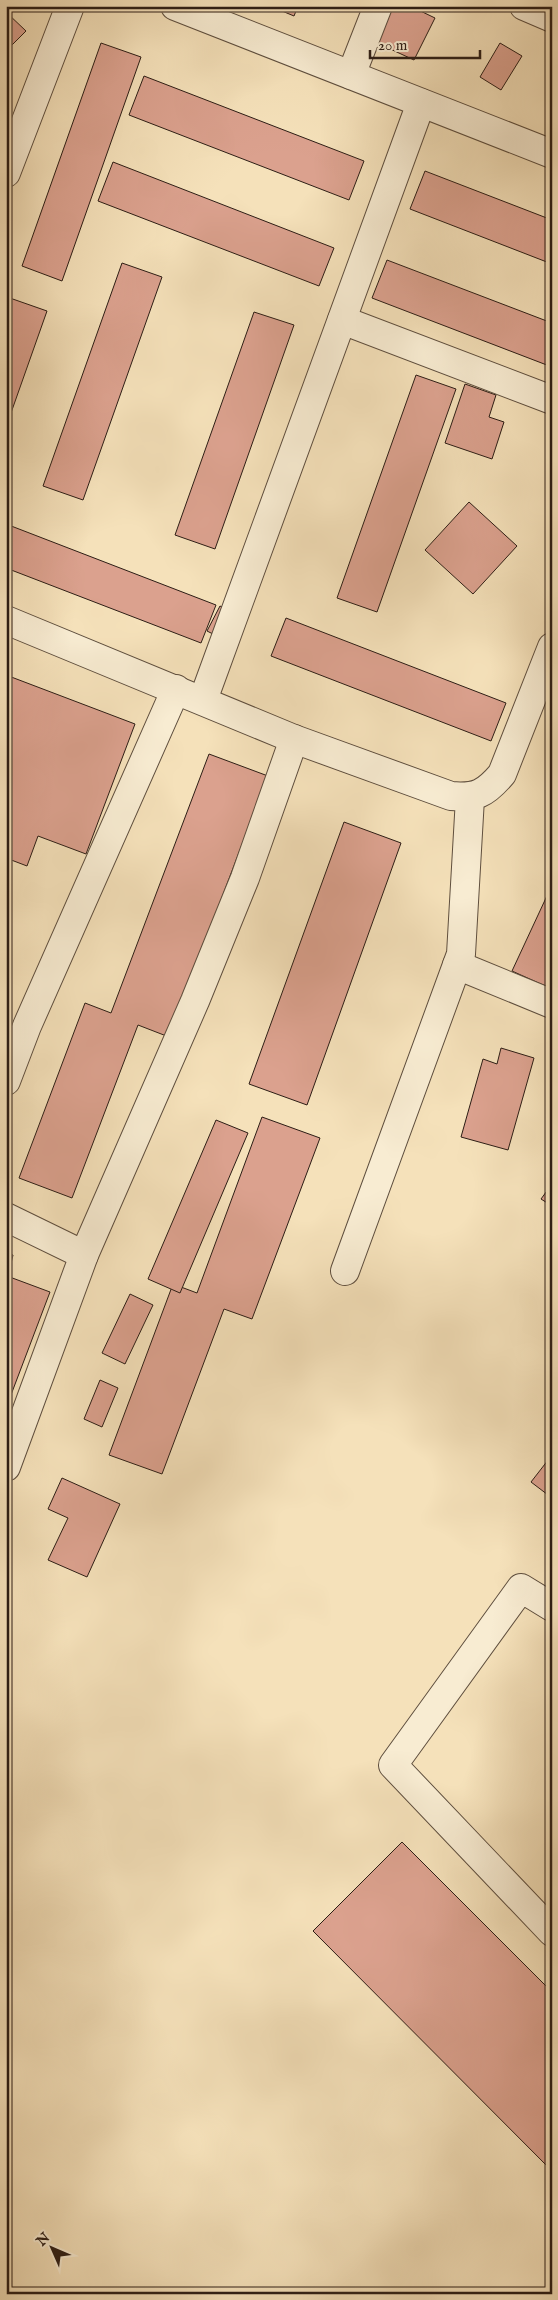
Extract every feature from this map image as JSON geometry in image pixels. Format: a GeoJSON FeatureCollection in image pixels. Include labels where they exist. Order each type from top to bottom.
{"type":"FeatureCollection","features":[{"type":"Feature","properties":{"kind":"street"},"geometry":{"type":"LineString","coordinates":[[6,173],[70,6]]}},
{"type":"Feature","properties":{"kind":"street"},"geometry":{"type":"LineString","coordinates":[[175,6],[552,154]]}},
{"type":"Feature","properties":{"kind":"street"},"geometry":{"type":"LineString","coordinates":[[351,75],[378,6]]}},
{"type":"Feature","properties":{"kind":"street"},"geometry":{"type":"LineString","coordinates":[[524,6],[552,18]]}},
{"type":"Feature","properties":{"kind":"street"},"geometry":{"type":"LineString","coordinates":[[203,700],[421,102]]}},
{"type":"Feature","properties":{"kind":"street"},"geometry":{"type":"LineString","coordinates":[[342,320],[552,400]]}},
{"type":"Feature","properties":{"kind":"street"},"geometry":{"type":"LineString","coordinates":[[6,620],[294,739],[451,796],[470,798],[489,789],[502,774],[551,652]]}},
{"type":"Feature","properties":{"kind":"street"},"geometry":{"type":"LineString","coordinates":[[6,1081],[27,1026],[176,689]]}},
{"type":"Feature","properties":{"kind":"street"},"geometry":{"type":"LineString","coordinates":[[6,1467],[84,1255],[195,1001],[245,878],[294,739]]}},
{"type":"Feature","properties":{"kind":"street"},"geometry":{"type":"LineString","coordinates":[[345,1271],[461,954],[470,798]]}},
{"type":"Feature","properties":{"kind":"street"},"geometry":{"type":"LineString","coordinates":[[457,965],[552,1004]]}},
{"type":"Feature","properties":{"kind":"street"},"geometry":{"type":"LineString","coordinates":[[6,1217],[84,1255]]}},
{"type":"Feature","properties":{"kind":"street"},"geometry":{"type":"LineString","coordinates":[[552,1607],[521,1588],[393,1765],[552,1932]]}},
{"type":"Feature","properties":{"kind":"building"},"geometry":{"type":"Polygon","coordinates":[[[270,6],[298,6],[294,16],[270,6]]]}},
{"type":"Feature","properties":{"kind":"building"},"geometry":{"type":"Polygon","coordinates":[[[389,6],[410,6],[435,18],[414,60],[373,41],[389,6]]]}},
{"type":"Feature","properties":{"kind":"building"},"geometry":{"type":"Polygon","coordinates":[[[6,12],[26,31],[6,51],[6,12]]]}},
{"type":"Feature","properties":{"kind":"building"},"geometry":{"type":"Polygon","coordinates":[[[101,43],[141,57],[62,281],[22,266],[101,43]]]}},
{"type":"Feature","properties":{"kind":"building"},"geometry":{"type":"Polygon","coordinates":[[[500,43],[522,56],[501,90],[480,77],[500,43]]]}},
{"type":"Feature","properties":{"kind":"building"},"geometry":{"type":"Polygon","coordinates":[[[144,76],[364,161],[349,200],[129,115],[144,76]]]}},
{"type":"Feature","properties":{"kind":"building"},"geometry":{"type":"Polygon","coordinates":[[[113,162],[334,248],[319,286],[98,201],[113,162]]]}},
{"type":"Feature","properties":{"kind":"building"},"geometry":{"type":"Polygon","coordinates":[[[425,171],[552,220],[552,264],[410,209],[425,171]]]}},
{"type":"Feature","properties":{"kind":"building"},"geometry":{"type":"Polygon","coordinates":[[[387,260],[552,323],[552,367],[372,298],[387,260]]]}},
{"type":"Feature","properties":{"kind":"building"},"geometry":{"type":"Polygon","coordinates":[[[122,263],[162,277],[83,500],[43,486],[122,263]]]}},
{"type":"Feature","properties":{"kind":"building"},"geometry":{"type":"Polygon","coordinates":[[[7,297],[47,311],[6,427],[6,300],[7,297]]]}},
{"type":"Feature","properties":{"kind":"building"},"geometry":{"type":"Polygon","coordinates":[[[254,312],[294,325],[215,549],[175,535],[254,312]]]}},
{"type":"Feature","properties":{"kind":"building"},"geometry":{"type":"Polygon","coordinates":[[[416,375],[456,389],[377,612],[337,598],[416,375]]]}},
{"type":"Feature","properties":{"kind":"building"},"geometry":{"type":"Polygon","coordinates":[[[465,384],[496,395],[489,417],[504,422],[492,459],[445,443],[465,384]]]}},
{"type":"Feature","properties":{"kind":"building"},"geometry":{"type":"Polygon","coordinates":[[[469,502],[517,546],[473,594],[425,550],[469,502]]]}},
{"type":"Feature","properties":{"kind":"building"},"geometry":{"type":"Polygon","coordinates":[[[6,524],[216,605],[201,643],[6,568],[6,524]]]}},
{"type":"Feature","properties":{"kind":"building"},"geometry":{"type":"Polygon","coordinates":[[[220,606],[228,610],[215,635],[207,631],[220,606]]]}},
{"type":"Feature","properties":{"kind":"building"},"geometry":{"type":"Polygon","coordinates":[[[286,618],[506,703],[491,741],[271,656],[286,618]]]}},
{"type":"Feature","properties":{"kind":"building"},"geometry":{"type":"Polygon","coordinates":[[[6,675],[135,724],[86,854],[38,836],[27,866],[6,858],[6,675]]]}},
{"type":"Feature","properties":{"kind":"building"},"geometry":{"type":"Polygon","coordinates":[[[209,754],[268,776],[169,1037],[138,1025],[72,1198],[19,1178],[85,1003],[111,1013],[209,754]]]}},
{"type":"Feature","properties":{"kind":"building"},"geometry":{"type":"Polygon","coordinates":[[[344,822],[401,843],[307,1105],[249,1084],[344,822]]]}},
{"type":"Feature","properties":{"kind":"building"},"geometry":{"type":"Polygon","coordinates":[[[552,885],[552,989],[512,971],[552,885]]]}},
{"type":"Feature","properties":{"kind":"building"},"geometry":{"type":"Polygon","coordinates":[[[6,956],[11,958],[6,969],[6,956]]]}},
{"type":"Feature","properties":{"kind":"building"},"geometry":{"type":"Polygon","coordinates":[[[501,1048],[534,1058],[508,1150],[461,1137],[483,1059],[497,1064],[501,1048]]]}},
{"type":"Feature","properties":{"kind":"building"},"geometry":{"type":"Polygon","coordinates":[[[262,1117],[320,1138],[252,1319],[224,1309],[162,1474],[109,1455],[173,1284],[197,1293],[262,1117]]]}},
{"type":"Feature","properties":{"kind":"building"},"geometry":{"type":"Polygon","coordinates":[[[216,1120],[248,1133],[180,1293],[148,1279],[216,1120]]]}},
{"type":"Feature","properties":{"kind":"building"},"geometry":{"type":"Polygon","coordinates":[[[552,1184],[552,1206],[541,1199],[552,1184]]]}},
{"type":"Feature","properties":{"kind":"building"},"geometry":{"type":"Polygon","coordinates":[[[6,1253],[13,1255],[6,1284],[6,1253]]]}},
{"type":"Feature","properties":{"kind":"building"},"geometry":{"type":"Polygon","coordinates":[[[7,1276],[50,1292],[6,1408],[6,1279],[7,1276]]]}},
{"type":"Feature","properties":{"kind":"building"},"geometry":{"type":"Polygon","coordinates":[[[130,1294],[153,1305],[125,1364],[102,1353],[130,1294]]]}},
{"type":"Feature","properties":{"kind":"building"},"geometry":{"type":"Polygon","coordinates":[[[100,1380],[118,1388],[102,1427],[84,1419],[100,1380]]]}},
{"type":"Feature","properties":{"kind":"building"},"geometry":{"type":"Polygon","coordinates":[[[552,1455],[552,1498],[531,1482],[552,1455]]]}},
{"type":"Feature","properties":{"kind":"building"},"geometry":{"type":"Polygon","coordinates":[[[62,1478],[120,1504],[87,1577],[48,1560],[68,1518],[48,1509],[62,1478]]]}},
{"type":"Feature","properties":{"kind":"building"},"geometry":{"type":"Polygon","coordinates":[[[402,1842],[552,1992],[552,2171],[313,1931],[402,1842]]]}}]}
